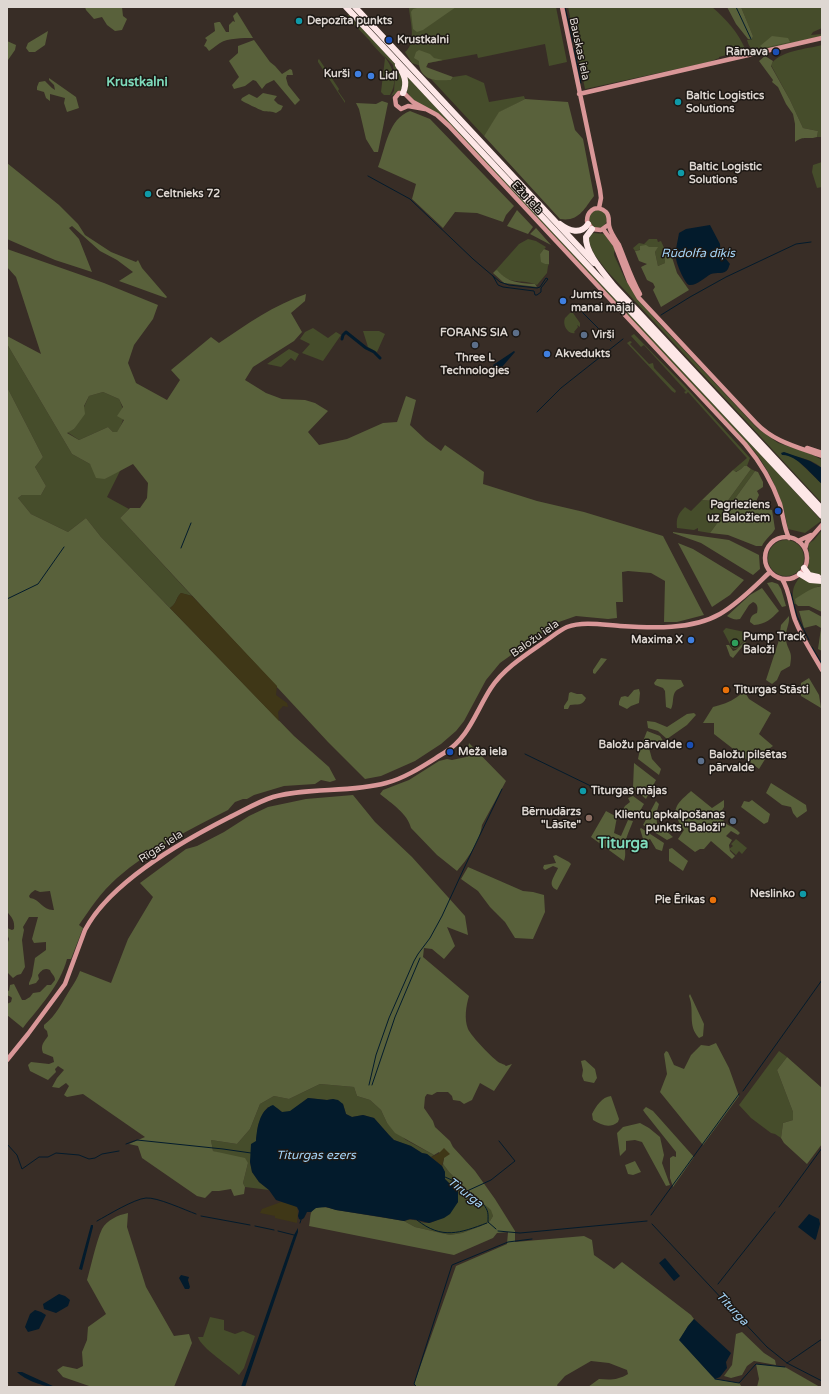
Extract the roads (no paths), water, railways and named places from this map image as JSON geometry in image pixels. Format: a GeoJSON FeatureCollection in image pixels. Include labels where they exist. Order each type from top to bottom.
{"type":"FeatureCollection","features":[{"type":"Feature","properties":{"kind":"highway"},"geometry":{"type":"LineString","coordinates":[[346,7],[390,52],[822,516]]}},
{"type":"Feature","properties":{"kind":"highway"},"geometry":{"type":"LineString","coordinates":[[355,7],[822,509]]}},
{"type":"Feature","properties":{"kind":"highway"},"geometry":{"type":"LineString","coordinates":[[390,52],[404,75],[406,86],[403,93]]}},
{"type":"Feature","properties":{"kind":"highway"},"geometry":{"type":"LineString","coordinates":[[550,217],[564,228],[574,231],[590,226]]}},
{"type":"Feature","properties":{"kind":"highway"},"geometry":{"type":"LineString","coordinates":[[590,226],[586,237],[586,244],[606,276]]}},
{"type":"Feature","properties":{"kind":"highway"},"geometry":{"type":"LineString","coordinates":[[804,568],[809,575],[822,577]]}},
{"type":"Feature","properties":{"kind":"highway"},"geometry":{"type":"LineString","coordinates":[[800,574],[810,580],[822,581]]}},
{"type":"Feature","properties":{"kind":"main road","name":"Bauskas iela"},"geometry":{"type":"LineString","coordinates":[[562,7],[600,190],[601,198],[599,208]]}},
{"type":"Feature","properties":{"kind":"main road"},"geometry":{"type":"LineString","coordinates":[[579,94],[822,38]]}},
{"type":"Feature","properties":{"kind":"main road"},"geometry":{"type":"LineString","coordinates":[[408,106],[409,99],[407,95],[399,93],[396,96],[394,103],[396,105],[401,108],[408,106],[425,109]]}},
{"type":"Feature","properties":{"kind":"main road","name":"Ežu iela"},"geometry":{"type":"LineString","coordinates":[[409,99],[437,115],[449,126],[752,452],[769,477],[778,499],[789,538]]}},
{"type":"Feature","properties":{"kind":"main road"},"geometry":{"type":"LineString","coordinates":[[608,225],[603,229],[598,230],[590,226],[587,218],[588,214],[592,210],[599,208],[608,213],[608,225],[645,304]]}},
{"type":"Feature","properties":{"kind":"main road"},"geometry":{"type":"LineString","coordinates":[[603,229],[615,245],[631,285],[645,304],[761,429],[780,441],[822,456]]}},
{"type":"Feature","properties":{"kind":"main road"},"geometry":{"type":"LineString","coordinates":[[795,446],[822,453]]}},
{"type":"Feature","properties":{"kind":"main road"},"geometry":{"type":"LineString","coordinates":[[781,538],[784,530],[784,520]]}},
{"type":"Feature","properties":{"kind":"main road"},"geometry":{"type":"LineString","coordinates":[[782,579],[791,578],[800,574],[807,560],[805,550],[807,542],[822,525]]}},
{"type":"Feature","properties":{"kind":"main road"},"geometry":{"type":"LineString","coordinates":[[798,541],[814,533]]}},
{"type":"Feature","properties":{"kind":"main road"},"geometry":{"type":"LineString","coordinates":[[805,550],[798,541],[789,538],[781,538],[767,549],[765,560],[770,572],[782,579],[788,591],[792,610],[803,636],[822,670]]}},
{"type":"Feature","properties":{"kind":"main road","name":"Baložu iela"},"geometry":{"type":"LineString","coordinates":[[414,771],[448,751],[458,743],[498,679],[520,659],[567,627],[585,624],[640,628],[665,628],[698,622],[722,613],[737,602],[770,572]]}},
{"type":"Feature","properties":{"kind":"main road"},"geometry":{"type":"LineString","coordinates":[[788,591],[791,578]]}},
{"type":"Feature","properties":{"kind":"main road","name":"Rīgas iela"},"geometry":{"type":"LineString","coordinates":[[7,1060],[65,984],[89,922],[101,906],[129,879],[186,841],[267,800],[285,795],[380,785],[414,771]]}},
{"type":"Feature","properties":{"kind":"water","name":"Rūdolfa dīķis"},"geometry":{"type":"Polygon","coordinates":[[[710,225],[720,244],[721,257],[726,259],[730,264],[727,271],[723,273],[713,273],[698,283],[689,285],[683,277],[676,261],[679,233],[686,229],[710,225]]]}},
{"type":"Feature","properties":{"kind":"water"},"geometry":{"type":"Polygon","coordinates":[[[514,351],[515,352],[502,367],[496,371],[493,365],[514,351]]]}},
{"type":"Feature","properties":{"kind":"water"},"geometry":{"type":"Polygon","coordinates":[[[784,452],[810,461],[822,468],[822,484],[798,461],[782,455],[781,453],[784,452]]]}},
{"type":"Feature","properties":{"kind":"water","name":"Titurgas ezers"},"geometry":{"type":"Polygon","coordinates":[[[308,1098],[338,1100],[343,1104],[346,1114],[352,1117],[363,1115],[374,1118],[394,1140],[427,1154],[442,1166],[445,1172],[445,1179],[458,1190],[458,1202],[450,1214],[444,1218],[429,1223],[410,1219],[404,1221],[326,1207],[316,1208],[311,1212],[307,1212],[304,1218],[301,1220],[299,1219],[299,1211],[297,1207],[276,1200],[252,1172],[250,1162],[251,1144],[256,1141],[260,1120],[268,1107],[273,1105],[282,1112],[290,1111],[308,1098]]]}},
{"type":"Feature","properties":{"kind":"water"},"geometry":{"type":"Polygon","coordinates":[[[809,1214],[819,1219],[820,1224],[815,1240],[798,1227],[809,1214]]]}},
{"type":"Feature","properties":{"kind":"water"},"geometry":{"type":"Polygon","coordinates":[[[91,1225],[93,1225],[93,1227],[82,1270],[79,1269],[91,1225]]]}},
{"type":"Feature","properties":{"kind":"water"},"geometry":{"type":"Polygon","coordinates":[[[298,1228],[298,1232],[245,1387],[241,1387],[294,1235],[298,1228]]]}},
{"type":"Feature","properties":{"kind":"water"},"geometry":{"type":"Polygon","coordinates":[[[665,1258],[680,1276],[674,1281],[659,1263],[665,1258]]]}},
{"type":"Feature","properties":{"kind":"water"},"geometry":{"type":"Polygon","coordinates":[[[181,1275],[189,1277],[189,1289],[185,1289],[179,1278],[181,1275]]]}},
{"type":"Feature","properties":{"kind":"water"},"geometry":{"type":"Polygon","coordinates":[[[59,1294],[70,1300],[68,1306],[56,1313],[44,1309],[43,1304],[59,1294]]]}},
{"type":"Feature","properties":{"kind":"water"},"geometry":{"type":"Polygon","coordinates":[[[35,1310],[46,1315],[39,1329],[28,1332],[25,1327],[30,1314],[35,1310]]]}},
{"type":"Feature","properties":{"kind":"water"},"geometry":{"type":"Polygon","coordinates":[[[694,1319],[731,1353],[726,1362],[727,1368],[720,1377],[715,1379],[679,1340],[694,1319]]]}},
{"type":"Feature","properties":{"kind":"water"},"geometry":{"type":"Polygon","coordinates":[[[17,1372],[22,1372],[55,1387],[46,1386],[35,1382],[25,1378],[17,1372]]]}},
{"type":"Feature","properties":{"kind":"waterway"},"geometry":{"type":"LineString","coordinates":[[565,7],[573,42]]}},
{"type":"Feature","properties":{"kind":"waterway"},"geometry":{"type":"LineString","coordinates":[[736,7],[751,39]]}},
{"type":"Feature","properties":{"kind":"waterway"},"geometry":{"type":"LineString","coordinates":[[574,48],[581,83]]}},
{"type":"Feature","properties":{"kind":"waterway"},"geometry":{"type":"LineString","coordinates":[[368,176],[410,199],[473,259],[500,282],[509,285],[537,288],[540,287],[546,278],[548,279],[541,288],[541,292],[535,295],[534,291],[498,285],[493,276]]}},
{"type":"Feature","properties":{"kind":"waterway"},"geometry":{"type":"LineString","coordinates":[[661,315],[726,277],[796,244],[811,242]]}},
{"type":"Feature","properties":{"kind":"waterway"},"geometry":{"type":"LineString","coordinates":[[579,309],[611,341]]}},
{"type":"Feature","properties":{"kind":"waterway"},"geometry":{"type":"LineString","coordinates":[[342,339],[346,332],[380,358]]}},
{"type":"Feature","properties":{"kind":"waterway"},"geometry":{"type":"LineString","coordinates":[[537,412],[561,388],[623,339]]}},
{"type":"Feature","properties":{"kind":"waterway"},"geometry":{"type":"LineString","coordinates":[[181,548],[191,523]]}},
{"type":"Feature","properties":{"kind":"waterway"},"geometry":{"type":"LineString","coordinates":[[7,599],[38,584],[64,547]]}},
{"type":"Feature","properties":{"kind":"waterway"},"geometry":{"type":"LineString","coordinates":[[791,593],[797,616],[809,640]]}},
{"type":"Feature","properties":{"kind":"waterway"},"geometry":{"type":"LineString","coordinates":[[812,647],[822,664]]}},
{"type":"Feature","properties":{"kind":"waterway"},"geometry":{"type":"LineString","coordinates":[[525,754],[597,789]]}},
{"type":"Feature","properties":{"kind":"waterway"},"geometry":{"type":"LineString","coordinates":[[369,1085],[376,1055],[389,1018],[414,961],[430,938],[442,916],[502,789]]}},
{"type":"Feature","properties":{"kind":"waterway"},"geometry":{"type":"LineString","coordinates":[[372,1085],[395,1017],[420,958]]}},
{"type":"Feature","properties":{"kind":"waterway"},"geometry":{"type":"LineString","coordinates":[[743,1091],[822,980]]}},
{"type":"Feature","properties":{"kind":"waterway"},"geometry":{"type":"LineString","coordinates":[[651,1215],[739,1094]]}},
{"type":"Feature","properties":{"kind":"waterway"},"geometry":{"type":"LineString","coordinates":[[126,1144],[137,1140],[251,1153]]}},
{"type":"Feature","properties":{"kind":"waterway"},"geometry":{"type":"LineString","coordinates":[[467,1191],[491,1180],[515,1161],[499,1141]]}},
{"type":"Feature","properties":{"kind":"waterway"},"geometry":{"type":"LineString","coordinates":[[7,1144],[17,1155],[22,1169],[39,1157],[48,1157],[56,1153],[79,1155],[89,1159],[95,1158],[102,1154],[119,1151]]}},
{"type":"Feature","properties":{"kind":"waterway"},"geometry":{"type":"LineString","coordinates":[[779,1207],[822,1148]]}},
{"type":"Feature","properties":{"kind":"waterway","name":"Tirurga"},"geometry":{"type":"LineString","coordinates":[[445,1177],[454,1181],[485,1206],[488,1215],[488,1222],[496,1229]]}},
{"type":"Feature","properties":{"kind":"waterway"},"geometry":{"type":"LineString","coordinates":[[97,1221],[128,1204],[146,1198],[164,1202],[196,1214]]}},
{"type":"Feature","properties":{"kind":"waterway"},"geometry":{"type":"LineString","coordinates":[[718,1284],[775,1212]]}},
{"type":"Feature","properties":{"kind":"waterway"},"geometry":{"type":"LineString","coordinates":[[201,1216],[250,1225]]}},
{"type":"Feature","properties":{"kind":"waterway"},"geometry":{"type":"LineString","coordinates":[[417,1220],[435,1230],[451,1233],[468,1230],[487,1223]]}},
{"type":"Feature","properties":{"kind":"waterway","name":"Titurga"},"geometry":{"type":"LineString","coordinates":[[498,1231],[520,1233],[647,1221]]}},
{"type":"Feature","properties":{"kind":"waterway","name":"Titurga"},"geometry":{"type":"LineString","coordinates":[[652,1224],[767,1347],[787,1363],[822,1381]]}},
{"type":"Feature","properties":{"kind":"waterway"},"geometry":{"type":"LineString","coordinates":[[255,1226],[274,1230]]}},
{"type":"Feature","properties":{"kind":"waterway"},"geometry":{"type":"LineString","coordinates":[[278,1231],[294,1235]]}},
{"type":"Feature","properties":{"kind":"waterway"},"geometry":{"type":"LineString","coordinates":[[417,1387],[414,1384],[452,1265],[508,1242],[532,1239]]}},
{"type":"Feature","properties":{"kind":"waterway"},"geometry":{"type":"LineString","coordinates":[[787,1363],[822,1339]]}},
{"type":"Feature","properties":{"kind":"waterway"},"geometry":{"type":"LineString","coordinates":[[715,1379],[739,1383],[756,1364],[785,1367]]}},
{"type":"Feature","properties":{"kind":"place","name":"Depozīta punkts"},"geometry":{"type":"Point","coordinates":[299,21]}},
{"type":"Feature","properties":{"kind":"place","name":"Krustkalni"},"geometry":{"type":"Point","coordinates":[389,40]}},
{"type":"Feature","properties":{"kind":"place","name":"Rāmava"},"geometry":{"type":"Point","coordinates":[776,52]}},
{"type":"Feature","properties":{"kind":"place","name":"Kurši"},"geometry":{"type":"Point","coordinates":[358,74]}},
{"type":"Feature","properties":{"kind":"place","name":"Lidl"},"geometry":{"type":"Point","coordinates":[371,76]}},
{"type":"Feature","properties":{"kind":"place","name":"Baltic Logistics Solutions"},"geometry":{"type":"Point","coordinates":[678,102]}},
{"type":"Feature","properties":{"kind":"place","name":"Baltic Logistic Solutions"},"geometry":{"type":"Point","coordinates":[681,173]}},
{"type":"Feature","properties":{"kind":"place","name":"Celtnieks 72"},"geometry":{"type":"Point","coordinates":[148,194]}},
{"type":"Feature","properties":{"kind":"place","name":"Jumts manai mājai"},"geometry":{"type":"Point","coordinates":[563,301]}},
{"type":"Feature","properties":{"kind":"place","name":"FORANS SIA"},"geometry":{"type":"Point","coordinates":[516,333]}},
{"type":"Feature","properties":{"kind":"place","name":"Virši"},"geometry":{"type":"Point","coordinates":[584,335]}},
{"type":"Feature","properties":{"kind":"place","name":"Three L Technologies"},"geometry":{"type":"Point","coordinates":[475,345]}},
{"type":"Feature","properties":{"kind":"place","name":"Akvedukts"},"geometry":{"type":"Point","coordinates":[547,354]}},
{"type":"Feature","properties":{"kind":"place","name":"Pagrieziens uz Baložiem"},"geometry":{"type":"Point","coordinates":[778,511]}},
{"type":"Feature","properties":{"kind":"place","name":"Maxima X"},"geometry":{"type":"Point","coordinates":[691,640]}},
{"type":"Feature","properties":{"kind":"place","name":"Pump Track Baloži"},"geometry":{"type":"Point","coordinates":[735,643]}},
{"type":"Feature","properties":{"kind":"place","name":"Titurgas Stāsti"},"geometry":{"type":"Point","coordinates":[726,690]}},
{"type":"Feature","properties":{"kind":"place","name":"Baložu pārvalde"},"geometry":{"type":"Point","coordinates":[690,745]}},
{"type":"Feature","properties":{"kind":"place","name":"Meža iela"},"geometry":{"type":"Point","coordinates":[450,752]}},
{"type":"Feature","properties":{"kind":"place","name":"Baložu pilsētas pārvalde"},"geometry":{"type":"Point","coordinates":[701,761]}},
{"type":"Feature","properties":{"kind":"place","name":"Titurgas mājas"},"geometry":{"type":"Point","coordinates":[583,791]}},
{"type":"Feature","properties":{"kind":"place","name":"Bērnudārzs \"Lāsīte\""},"geometry":{"type":"Point","coordinates":[589,818]}},
{"type":"Feature","properties":{"kind":"place","name":"Klientu apkalpošanas punkts \"Baloži\""},"geometry":{"type":"Point","coordinates":[733,821]}},
{"type":"Feature","properties":{"kind":"place","name":"Neslinko"},"geometry":{"type":"Point","coordinates":[803,894]}},
{"type":"Feature","properties":{"kind":"place","name":"Pie Ērikas"},"geometry":{"type":"Point","coordinates":[713,900]}},
{"type":"Feature","properties":{"kind":"district","name":"Krustkalni"},"geometry":{"type":"Point","coordinates":[137,83]}},
{"type":"Feature","properties":{"kind":"district","name":"Titurga"},"geometry":{"type":"Point","coordinates":[623,844]}}]}
